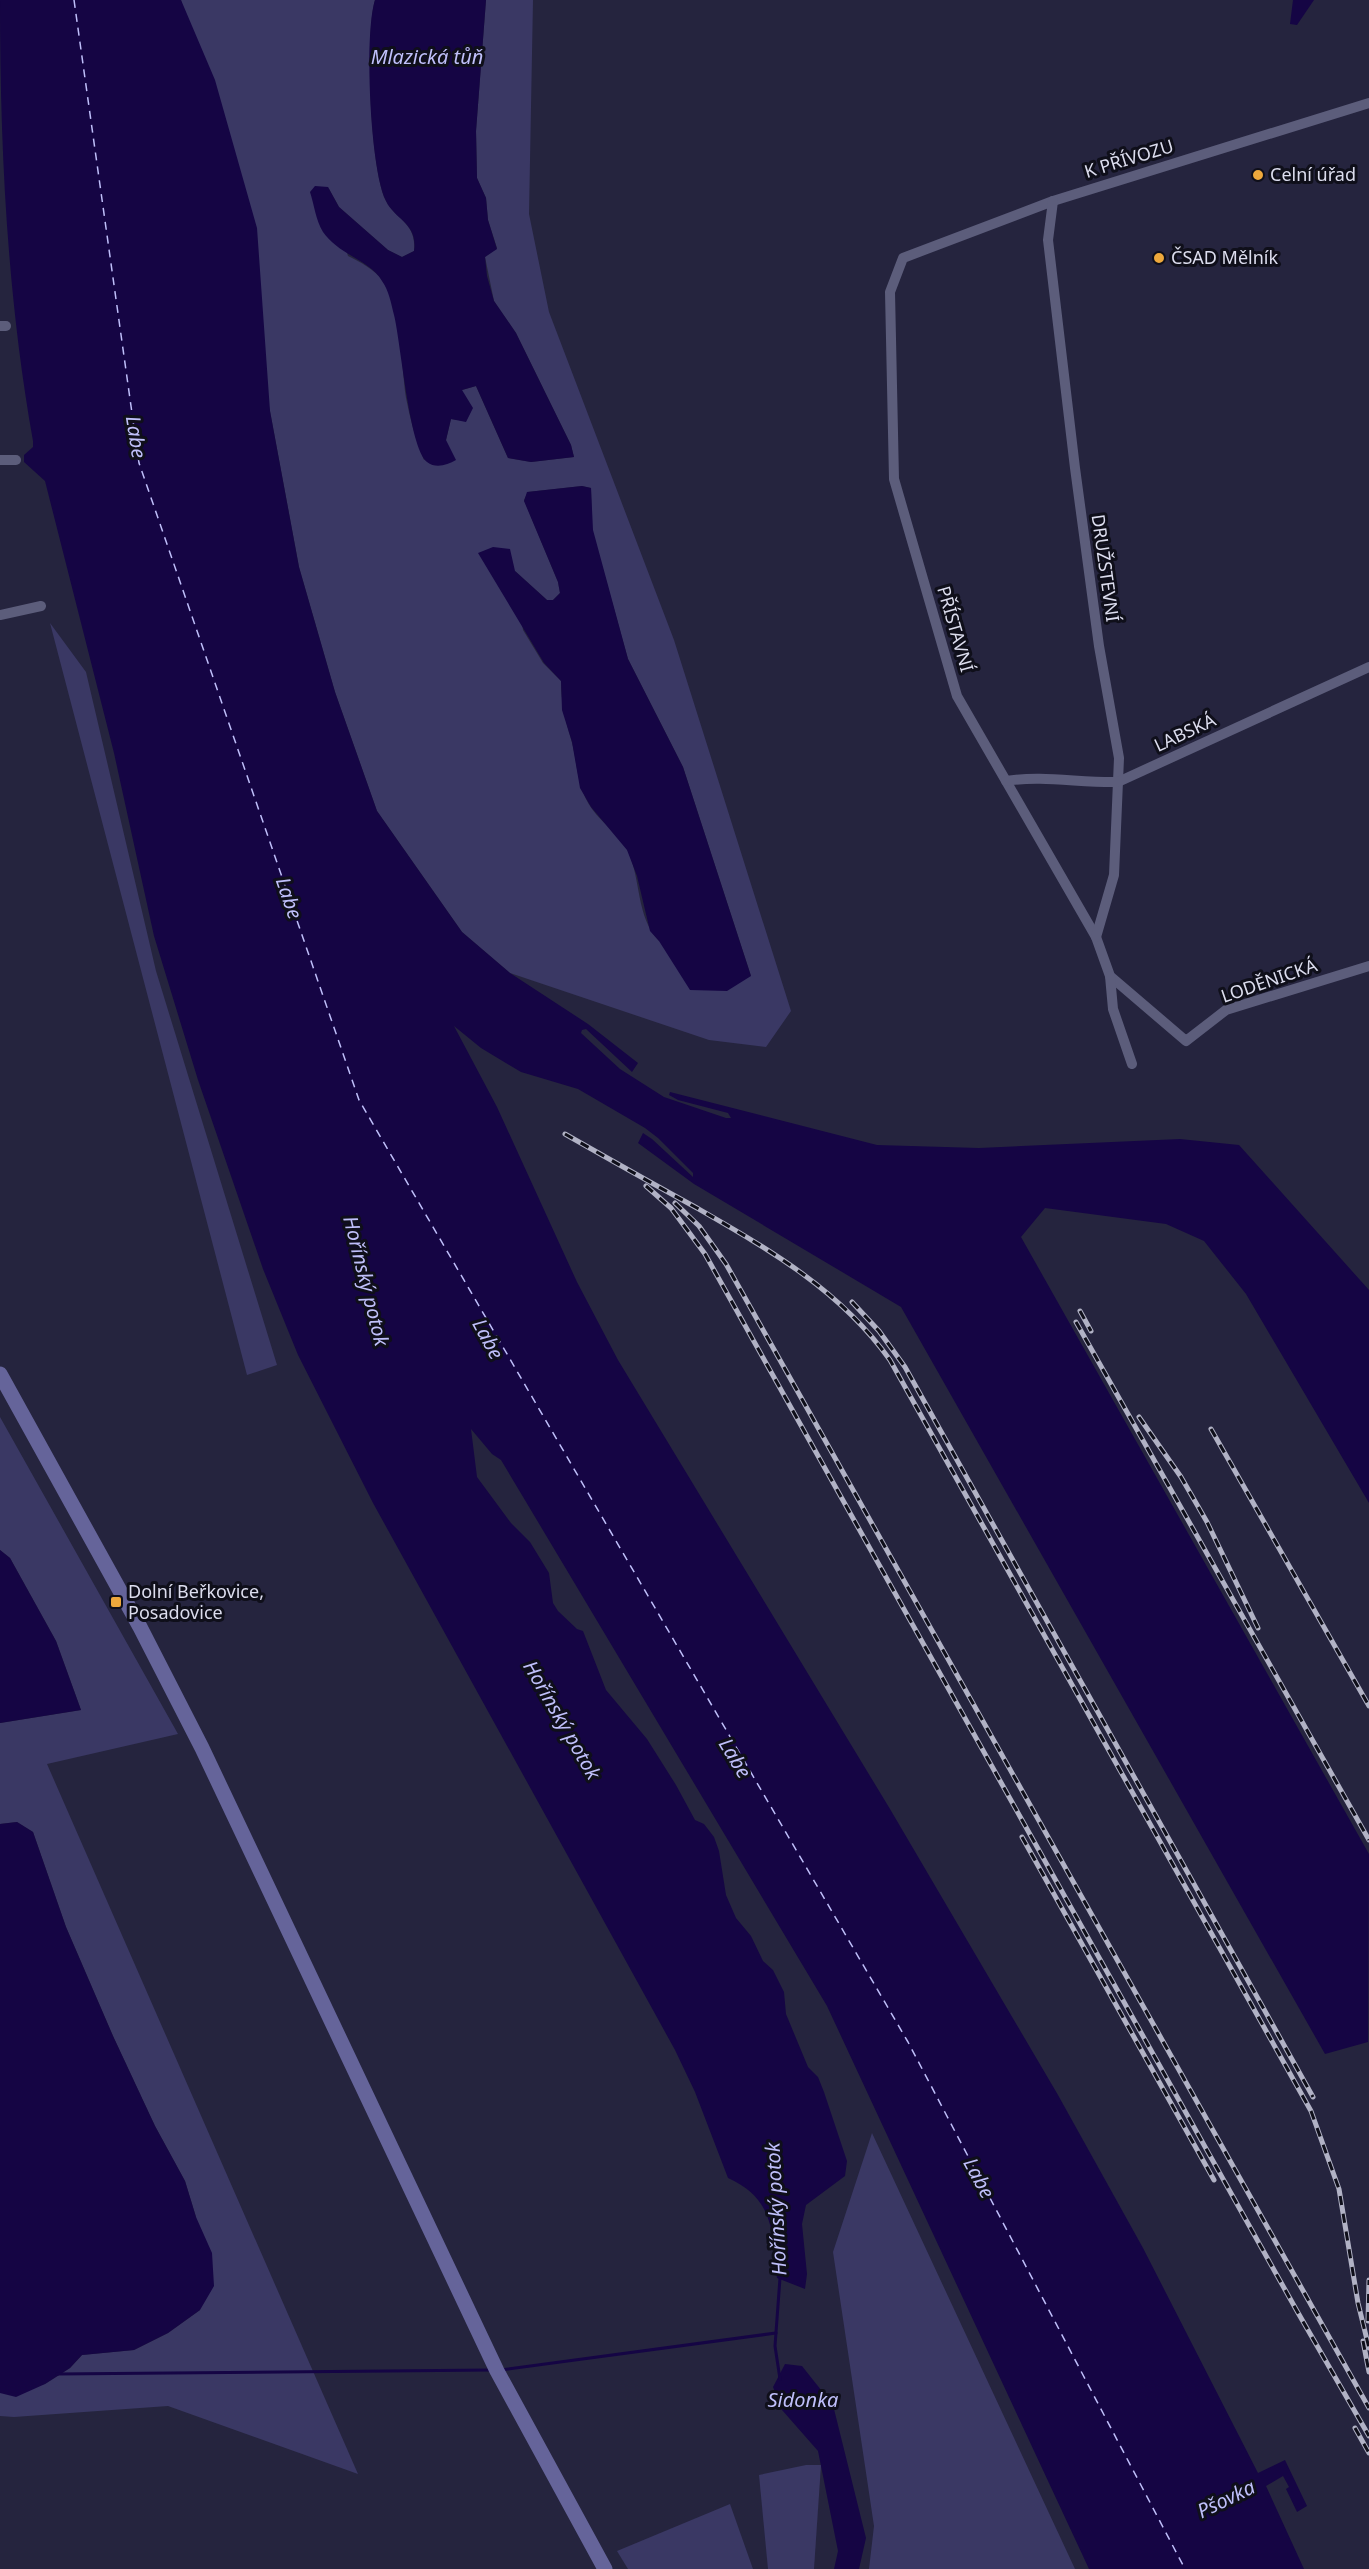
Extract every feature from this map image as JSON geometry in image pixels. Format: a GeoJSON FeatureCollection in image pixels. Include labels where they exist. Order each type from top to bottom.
{"type":"FeatureCollection","features":[{"type":"Feature","properties":{"kind":"street","name":"K PŘÍVOZU"},"geometry":{"type":"LineString","coordinates":[[903,258],[1053,201],[1369,103]]}},
{"type":"Feature","properties":{"kind":"street","name":"DRUŽSTEVNÍ"},"geometry":{"type":"LineString","coordinates":[[1053,201],[1048,240],[1075,468],[1099,646],[1119,758],[1114,875],[1096,938]]}},
{"type":"Feature","properties":{"kind":"street","name":"PŘÍSTAVNÍ"},"geometry":{"type":"LineString","coordinates":[[903,258],[890,292],[894,479],[957,696],[1096,938],[1110,976],[1113,1009],[1132,1064]]}},
{"type":"Feature","properties":{"kind":"street"},"geometry":{"type":"LineString","coordinates":[[0,460],[16,460]]}},
{"type":"Feature","properties":{"kind":"street"},"geometry":{"type":"LineString","coordinates":[[0,615],[41,606]]}},
{"type":"Feature","properties":{"kind":"street","name":"LABSKÁ"},"geometry":{"type":"LineString","coordinates":[[1006,781],[1031,777],[1093,783],[1118,782],[1369,667]]}},
{"type":"Feature","properties":{"kind":"street","name":"LODĚNICKÁ"},"geometry":{"type":"LineString","coordinates":[[1186,1041],[1226,1010],[1369,966]]}},
{"type":"Feature","properties":{"kind":"street","name":"PŘÍSTAVNÍ"},"geometry":{"type":"LineString","coordinates":[[1110,976],[1186,1041]]}},
{"type":"Feature","properties":{"kind":"street"},"geometry":{"type":"LineString","coordinates":[[0,1374],[140,1627],[202,1748],[497,2372],[605,2569]]}},
{"type":"Feature","properties":{"kind":"shaded area"},"geometry":{"type":"Polygon","coordinates":[[[181,0],[375,0],[370,41],[370,70],[376,162],[386,201],[409,228],[414,242],[414,251],[402,257],[388,250],[339,207],[328,187],[348,256],[375,272],[389,292],[400,337],[406,398],[424,460],[446,440],[451,419],[466,421],[462,390],[476,386],[508,458],[531,462],[574,457],[571,445],[516,333],[494,301],[485,257],[497,248],[488,220],[486,198],[477,178],[476,131],[486,0],[533,0],[529,214],[549,312],[674,640],[791,1011],[766,1047],[709,1040],[510,973],[462,932],[377,811],[335,692],[299,567],[270,411],[181,0]],[[582,486],[528,492],[524,500],[558,582],[560,593],[553,600],[547,600],[515,571],[523,630],[543,663],[561,681],[564,710],[580,784],[592,809],[628,851],[646,921],[652,931],[659,941],[751,976],[683,767],[628,659],[592,530],[591,488],[582,486]]]}},
{"type":"Feature","properties":{"kind":"shaded area"},"geometry":{"type":"Polygon","coordinates":[[[50,623],[86,672],[156,971],[277,1365],[247,1375],[50,623]]]}},
{"type":"Feature","properties":{"kind":"shaded area"},"geometry":{"type":"Polygon","coordinates":[[[0,1417],[178,1734],[47,1764],[358,2474],[168,2406],[14,2417],[0,2416],[0,2393],[45,2384],[70,2368],[82,2355],[134,2350],[168,2333],[200,2310],[196,2217],[185,2181],[155,2126],[113,2036],[66,1927],[33,1832],[17,1822],[0,1824],[0,1723],[81,1710],[56,1641],[10,1558],[0,1550],[0,1417]]]}},
{"type":"Feature","properties":{"kind":"shaded area"},"geometry":{"type":"Polygon","coordinates":[[[872,2133],[1075,2569],[869,2569],[874,2526],[833,2252],[872,2133]]]}},
{"type":"Feature","properties":{"kind":"shaded area"},"geometry":{"type":"Polygon","coordinates":[[[806,2465],[821,2465],[814,2569],[768,2569],[759,2475],[806,2465]]]}},
{"type":"Feature","properties":{"kind":"shaded area"},"geometry":{"type":"Polygon","coordinates":[[[730,2504],[753,2569],[628,2569],[617,2551],[730,2504]]]}},
{"type":"Feature","properties":{"kind":"water"},"geometry":{"type":"Polygon","coordinates":[[[0,0],[181,0],[215,80],[257,228],[270,411],[299,567],[335,692],[377,811],[462,932],[510,973],[588,1024],[638,1063],[632,1072],[586,1029],[582,1030],[581,1033],[620,1069],[664,1097],[726,1118],[731,1118],[728,1113],[678,1100],[669,1095],[670,1092],[877,1145],[979,1148],[1180,1139],[1239,1145],[1369,1290],[1369,1503],[1246,1294],[1204,1241],[1166,1224],[1045,1208],[1021,1237],[1369,1854],[1368,2042],[1325,2054],[901,1307],[694,1184],[638,1143],[643,1133],[693,1177],[693,1173],[645,1128],[578,1089],[521,1072],[481,1048],[454,1026],[497,1107],[577,1282],[618,1360],[890,1809],[1058,2095],[1143,2248],[1258,2473],[1285,2460],[1307,2506],[1297,2512],[1286,2489],[1289,2487],[1283,2476],[1266,2486],[1304,2569],[1089,2569],[827,2006],[501,1460],[492,1454],[471,1429],[477,1477],[511,1523],[530,1542],[549,1573],[553,1603],[577,1629],[583,1631],[606,1690],[647,1739],[695,1820],[704,1824],[714,1837],[719,1851],[726,1895],[736,1918],[751,1936],[763,1961],[773,1970],[784,1992],[786,2014],[808,2067],[818,2077],[824,2092],[847,2161],[845,2176],[806,2205],[802,2224],[807,2274],[805,2289],[777,2278],[772,2232],[763,2207],[743,2186],[728,2178],[695,2092],[675,2050],[373,1503],[298,1355],[263,1269],[198,1080],[154,936],[114,753],[45,481],[24,462],[24,455],[33,447],[33,441],[11,276],[4,166],[0,0]]]}},
{"type":"Feature","properties":{"kind":"water","name":"Mlazická tůň"},"geometry":{"type":"Polygon","coordinates":[[[375,0],[486,0],[476,131],[477,178],[486,198],[488,220],[497,249],[485,257],[487,276],[494,301],[516,333],[571,445],[574,457],[531,462],[508,458],[476,386],[462,390],[473,408],[466,422],[451,419],[446,440],[456,460],[438,466],[427,462],[415,437],[410,416],[397,329],[386,289],[377,274],[337,247],[321,228],[310,192],[315,186],[328,187],[339,207],[388,250],[402,257],[414,251],[413,234],[386,201],[380,185],[376,161],[369,70],[375,0]]]}},
{"type":"Feature","properties":{"kind":"water"},"geometry":{"type":"Polygon","coordinates":[[[1293,0],[1314,0],[1297,25],[1290,24],[1293,0]]]}},
{"type":"Feature","properties":{"kind":"water"},"geometry":{"type":"Polygon","coordinates":[[[582,486],[591,488],[593,530],[628,659],[683,767],[751,976],[727,991],[690,990],[659,941],[650,931],[637,876],[627,850],[591,807],[580,788],[572,742],[562,710],[561,681],[544,663],[478,553],[493,547],[510,549],[515,571],[547,600],[553,600],[560,593],[558,582],[524,501],[527,492],[582,486]]]}},
{"type":"Feature","properties":{"kind":"water"},"geometry":{"type":"Polygon","coordinates":[[[0,1550],[10,1558],[56,1641],[81,1710],[0,1723],[0,1550]]]}},
{"type":"Feature","properties":{"kind":"water"},"geometry":{"type":"Polygon","coordinates":[[[17,1822],[33,1832],[66,1927],[113,2036],[155,2126],[185,2181],[196,2217],[212,2253],[214,2286],[200,2310],[168,2333],[134,2350],[82,2355],[70,2368],[45,2384],[16,2397],[0,2393],[0,1824],[17,1822]]]}},
{"type":"Feature","properties":{"kind":"water","name":"Sidonka"},"geometry":{"type":"Polygon","coordinates":[[[785,2364],[802,2366],[833,2405],[866,2538],[859,2569],[834,2569],[838,2551],[818,2451],[782,2410],[773,2387],[785,2364]]]}},
{"type":"Feature","properties":{"kind":"waterway","name":"Hořínský potok"},"geometry":{"type":"LineString","coordinates":[[780,2278],[775,2346],[780,2379]]}},
{"type":"Feature","properties":{"kind":"waterway"},"geometry":{"type":"LineString","coordinates":[[501,2370],[776,2333]]}},
{"type":"Feature","properties":{"kind":"waterway"},"geometry":{"type":"LineString","coordinates":[[57,2374],[491,2370]]}},
{"type":"Feature","properties":{"kind":"ferry route"},"geometry":{"type":"LineString","coordinates":[[74,0],[139,463],[359,1100],[908,2042],[1185,2569]]}},
{"type":"Feature","properties":{"kind":"railway"},"geometry":{"type":"LineString","coordinates":[[565,1134],[777,1256],[826,1292],[849,1313],[890,1360],[1311,2111],[1339,2189],[1358,2303],[1369,2348]]}},
{"type":"Feature","properties":{"kind":"railway"},"geometry":{"type":"LineString","coordinates":[[646,1186],[671,1208],[705,1254],[1369,2436]]}},
{"type":"Feature","properties":{"kind":"railway"},"geometry":{"type":"LineString","coordinates":[[675,1203],[699,1226],[726,1264],[1369,2408]]}},
{"type":"Feature","properties":{"kind":"railway"},"geometry":{"type":"LineString","coordinates":[[852,1302],[879,1331],[905,1367],[1313,2097]]}},
{"type":"Feature","properties":{"kind":"railway"},"geometry":{"type":"LineString","coordinates":[[1080,1311],[1091,1331]]}},
{"type":"Feature","properties":{"kind":"railway"},"geometry":{"type":"LineString","coordinates":[[1076,1322],[1369,1840]]}},
{"type":"Feature","properties":{"kind":"railway"},"geometry":{"type":"LineString","coordinates":[[1139,1417],[1181,1477],[1207,1522],[1258,1628]]}},
{"type":"Feature","properties":{"kind":"railway"},"geometry":{"type":"LineString","coordinates":[[1211,1429],[1369,1706]]}},
{"type":"Feature","properties":{"kind":"railway"},"geometry":{"type":"LineString","coordinates":[[1022,1837],[1214,2180]]}},
{"type":"Feature","properties":{"kind":"railway"},"geometry":{"type":"LineString","coordinates":[[1368,2321],[1369,2280]]}},
{"type":"Feature","properties":{"kind":"railway"},"geometry":{"type":"LineString","coordinates":[[1363,2341],[1369,2372]]}},
{"type":"Feature","properties":{"kind":"railway"},"geometry":{"type":"LineString","coordinates":[[1355,2428],[1369,2453]]}},
{"type":"Feature","properties":{"kind":"place","name":"Celní úřad"},"geometry":{"type":"Point","coordinates":[1258,175]}},
{"type":"Feature","properties":{"kind":"place","name":"ČSAD Mělník"},"geometry":{"type":"Point","coordinates":[1159,258]}},
{"type":"Feature","properties":{"kind":"place","name":"Dolní Beřkovice, Posadovice"},"geometry":{"type":"Point","coordinates":[116,1602]}},
{"type":"Feature","properties":{"kind":"water label","name":"Labe"},"geometry":{"type":"Point","coordinates":[136,437]}},
{"type":"Feature","properties":{"kind":"water label","name":"Labe"},"geometry":{"type":"Point","coordinates":[289,898]}},
{"type":"Feature","properties":{"kind":"water label","name":"Labe"},"geometry":{"type":"Point","coordinates":[488,1339]}},
{"type":"Feature","properties":{"kind":"water label","name":"Labe"},"geometry":{"type":"Point","coordinates":[735,1758]}},
{"type":"Feature","properties":{"kind":"water label","name":"Labe"},"geometry":{"type":"Point","coordinates":[979,2178]}},
{"type":"Feature","properties":{"kind":"water label","name":"Pšovka"},"geometry":{"type":"Point","coordinates":[1226,2499]}}]}
